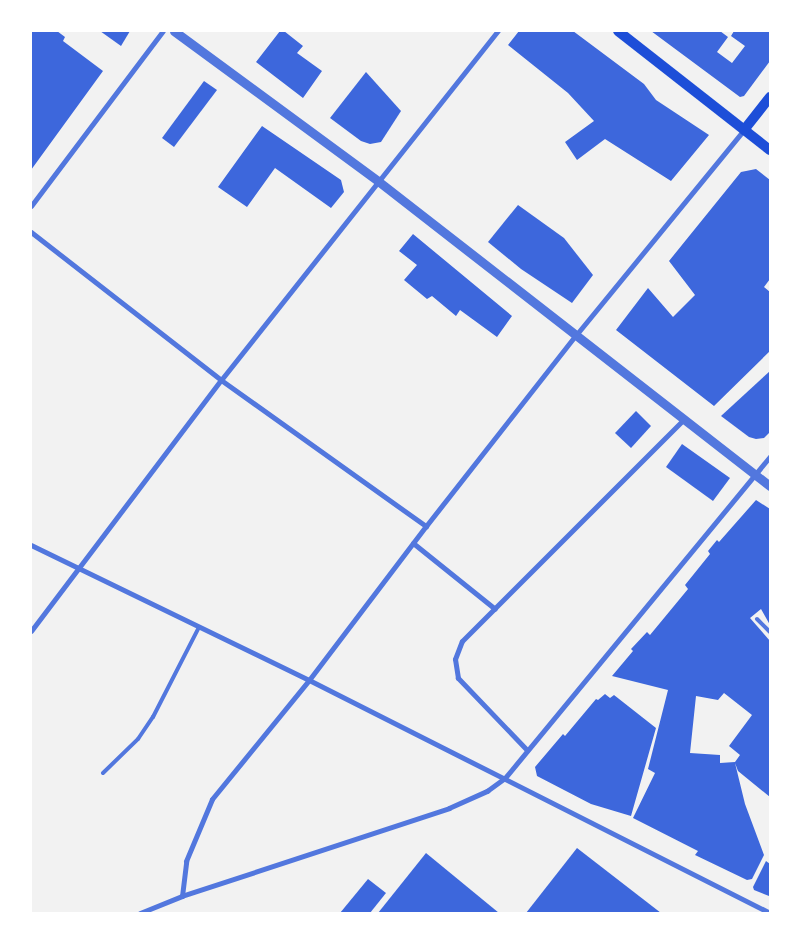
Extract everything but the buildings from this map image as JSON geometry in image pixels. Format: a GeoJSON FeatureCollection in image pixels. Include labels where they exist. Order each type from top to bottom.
{"type":"FeatureCollection","features":[{"type":"Feature","properties":{"kind":"main road"},"geometry":{"type":"LineString","coordinates":[[618,31],[770,150]]}},
{"type":"Feature","properties":{"kind":"main road"},"geometry":{"type":"LineString","coordinates":[[744,130],[770,97]]}},
{"type":"Feature","properties":{"kind":"street"},"geometry":{"type":"LineString","coordinates":[[31,206],[163,31]]}},
{"type":"Feature","properties":{"kind":"street"},"geometry":{"type":"LineString","coordinates":[[174,31],[378,181],[770,486]]}},
{"type":"Feature","properties":{"kind":"street"},"geometry":{"type":"LineString","coordinates":[[31,631],[221,380],[498,31]]}},
{"type":"Feature","properties":{"kind":"street"},"geometry":{"type":"LineString","coordinates":[[182,896],[186,861],[212,799],[309,680],[426,526],[576,335],[744,130]]}},
{"type":"Feature","properties":{"kind":"street"},"geometry":{"type":"LineString","coordinates":[[31,232],[221,380],[426,526]]}},
{"type":"Feature","properties":{"kind":"street"},"geometry":{"type":"LineString","coordinates":[[527,750],[458,678],[455,659],[462,641],[684,419]]}},
{"type":"Feature","properties":{"kind":"street"},"geometry":{"type":"LineString","coordinates":[[140,913],[182,896],[449,808],[487,791],[505,778],[770,456]]}},
{"type":"Feature","properties":{"kind":"street"},"geometry":{"type":"LineString","coordinates":[[413,544],[495,609]]}},
{"type":"Feature","properties":{"kind":"street"},"geometry":{"type":"LineString","coordinates":[[31,545],[309,680],[770,913]]}},
{"type":"Feature","properties":{"kind":"lane"},"geometry":{"type":"LineString","coordinates":[[758,619],[770,632]]}},
{"type":"Feature","properties":{"kind":"lane"},"geometry":{"type":"LineString","coordinates":[[103,773],[138,739],[153,717],[199,627]]}}]}
